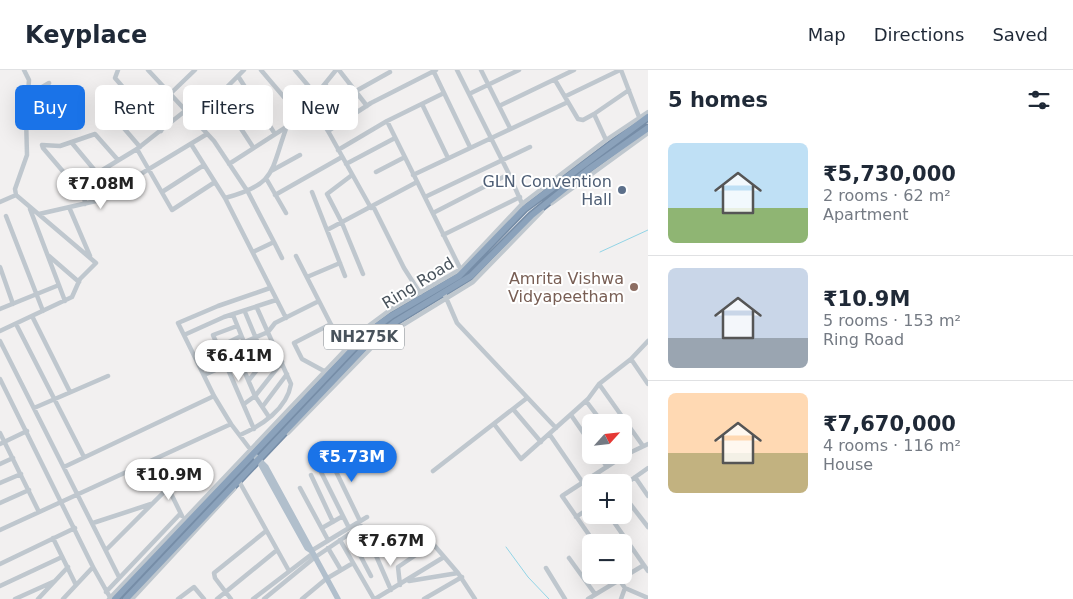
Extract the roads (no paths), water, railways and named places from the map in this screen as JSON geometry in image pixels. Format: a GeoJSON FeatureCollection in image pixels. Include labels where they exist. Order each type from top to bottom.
{"type":"FeatureCollection","features":[{"type":"Feature","properties":{"kind":"highway","name":"Ring Road"},"geometry":{"type":"LineString","coordinates":[[112,599],[251,450],[370,331],[390,316],[462,271],[523,207],[648,117]]}},
{"type":"Feature","properties":{"kind":"highway","name":"Ring Road"},"geometry":{"type":"LineString","coordinates":[[126,599],[259,462],[374,338],[395,322],[445,296],[471,276],[505,239],[532,215],[648,128]]}},
{"type":"Feature","properties":{"kind":"main road"},"geometry":{"type":"LineString","coordinates":[[251,450],[338,599]]}},
{"type":"Feature","properties":{"kind":"street"},"geometry":{"type":"LineString","coordinates":[[24,70],[29,80],[29,85]]}},
{"type":"Feature","properties":{"kind":"street"},"geometry":{"type":"LineString","coordinates":[[118,70],[115,78],[161,131]]}},
{"type":"Feature","properties":{"kind":"street"},"geometry":{"type":"LineString","coordinates":[[157,70],[150,72],[162,85]]}},
{"type":"Feature","properties":{"kind":"street"},"geometry":{"type":"LineString","coordinates":[[173,91],[195,70]]}},
{"type":"Feature","properties":{"kind":"street"},"geometry":{"type":"LineString","coordinates":[[229,85],[244,70]]}},
{"type":"Feature","properties":{"kind":"street"},"geometry":{"type":"LineString","coordinates":[[261,70],[283,96]]}},
{"type":"Feature","properties":{"kind":"street"},"geometry":{"type":"LineString","coordinates":[[295,70],[308,85]]}},
{"type":"Feature","properties":{"kind":"street"},"geometry":{"type":"LineString","coordinates":[[325,84],[338,70],[351,85]]}},
{"type":"Feature","properties":{"kind":"street"},"geometry":{"type":"LineString","coordinates":[[358,112],[434,70],[470,147]]}},
{"type":"Feature","properties":{"kind":"street"},"geometry":{"type":"LineString","coordinates":[[457,70],[510,174],[523,207],[606,140],[648,112]]}},
{"type":"Feature","properties":{"kind":"street"},"geometry":{"type":"LineString","coordinates":[[481,70],[510,128]]}},
{"type":"Feature","properties":{"kind":"street"},"geometry":{"type":"LineString","coordinates":[[469,94],[519,70]]}},
{"type":"Feature","properties":{"kind":"street"},"geometry":{"type":"LineString","coordinates":[[499,106],[574,70]]}},
{"type":"Feature","properties":{"kind":"street"},"geometry":{"type":"LineString","coordinates":[[566,96],[621,70],[639,117]]}},
{"type":"Feature","properties":{"kind":"street"},"geometry":{"type":"LineString","coordinates":[[358,90],[391,71]]}},
{"type":"Feature","properties":{"kind":"street"},"geometry":{"type":"LineString","coordinates":[[238,76],[275,134]]}},
{"type":"Feature","properties":{"kind":"street"},"geometry":{"type":"LineString","coordinates":[[555,80],[581,120],[594,114],[629,90]]}},
{"type":"Feature","properties":{"kind":"street"},"geometry":{"type":"LineString","coordinates":[[338,150],[387,121],[444,93]]}},
{"type":"Feature","properties":{"kind":"street"},"geometry":{"type":"LineString","coordinates":[[358,94],[367,106]]}},
{"type":"Feature","properties":{"kind":"street"},"geometry":{"type":"LineString","coordinates":[[173,97],[183,109]]}},
{"type":"Feature","properties":{"kind":"street"},"geometry":{"type":"LineString","coordinates":[[414,175],[490,137],[568,102]]}},
{"type":"Feature","properties":{"kind":"street"},"geometry":{"type":"LineString","coordinates":[[422,104],[448,158]]}},
{"type":"Feature","properties":{"kind":"street"},"geometry":{"type":"LineString","coordinates":[[76,186],[138,148],[183,113]]}},
{"type":"Feature","properties":{"kind":"street"},"geometry":{"type":"LineString","coordinates":[[594,114],[606,140]]}},
{"type":"Feature","properties":{"kind":"street"},"geometry":{"type":"LineString","coordinates":[[106,592],[119,577],[251,450],[344,350],[376,319],[462,271],[387,121]]}},
{"type":"Feature","properties":{"kind":"street"},"geometry":{"type":"LineString","coordinates":[[229,164],[283,129]]}},
{"type":"Feature","properties":{"kind":"street"},"geometry":{"type":"LineString","coordinates":[[0,331],[72,297],[79,282],[96,263],[16,196],[15,189],[27,155],[26,130]]}},
{"type":"Feature","properties":{"kind":"street"},"geometry":{"type":"LineString","coordinates":[[124,130],[138,148],[172,210],[215,182]]}},
{"type":"Feature","properties":{"kind":"street"},"geometry":{"type":"LineString","coordinates":[[203,130],[214,141],[248,192],[282,258]]}},
{"type":"Feature","properties":{"kind":"street"},"geometry":{"type":"LineString","coordinates":[[242,130],[253,147]]}},
{"type":"Feature","properties":{"kind":"street"},"geometry":{"type":"LineString","coordinates":[[225,198],[248,192],[267,180],[286,130]]}},
{"type":"Feature","properties":{"kind":"street"},"geometry":{"type":"LineString","coordinates":[[328,131],[372,207],[404,268],[420,293]]}},
{"type":"Feature","properties":{"kind":"street"},"geometry":{"type":"LineString","coordinates":[[85,204],[85,198],[42,146],[43,144],[56,147],[95,134],[118,160]]}},
{"type":"Feature","properties":{"kind":"street"},"geometry":{"type":"LineString","coordinates":[[39,214],[96,201],[207,134]]}},
{"type":"Feature","properties":{"kind":"street"},"geometry":{"type":"LineString","coordinates":[[616,153],[648,134]]}},
{"type":"Feature","properties":{"kind":"street"},"geometry":{"type":"LineString","coordinates":[[346,164],[395,138]]}},
{"type":"Feature","properties":{"kind":"street"},"geometry":{"type":"LineString","coordinates":[[72,143],[97,173]]}},
{"type":"Feature","properties":{"kind":"street"},"geometry":{"type":"LineString","coordinates":[[191,144],[225,198],[286,318]]}},
{"type":"Feature","properties":{"kind":"street"},"geometry":{"type":"LineString","coordinates":[[425,198],[530,147]]}},
{"type":"Feature","properties":{"kind":"street"},"geometry":{"type":"LineString","coordinates":[[271,171],[300,155]]}},
{"type":"Feature","properties":{"kind":"street"},"geometry":{"type":"LineString","coordinates":[[275,195],[342,157]]}},
{"type":"Feature","properties":{"kind":"street"},"geometry":{"type":"LineString","coordinates":[[376,172],[404,157]]}},
{"type":"Feature","properties":{"kind":"street"},"geometry":{"type":"LineString","coordinates":[[162,192],[204,165]]}},
{"type":"Feature","properties":{"kind":"street"},"geometry":{"type":"LineString","coordinates":[[433,213],[510,174]]}},
{"type":"Feature","properties":{"kind":"street"},"geometry":{"type":"LineString","coordinates":[[352,175],[327,193],[342,223],[363,274]]}},
{"type":"Feature","properties":{"kind":"street"},"geometry":{"type":"LineString","coordinates":[[267,180],[286,213]]}},
{"type":"Feature","properties":{"kind":"street"},"geometry":{"type":"LineString","coordinates":[[327,230],[417,182]]}},
{"type":"Feature","properties":{"kind":"street"},"geometry":{"type":"LineString","coordinates":[[312,192],[345,276]]}},
{"type":"Feature","properties":{"kind":"street"},"geometry":{"type":"LineString","coordinates":[[0,202],[16,196]]}},
{"type":"Feature","properties":{"kind":"street"},"geometry":{"type":"LineString","coordinates":[[443,235],[520,197]]}},
{"type":"Feature","properties":{"kind":"street"},"geometry":{"type":"LineString","coordinates":[[69,207],[90,258]]}},
{"type":"Feature","properties":{"kind":"street"},"geometry":{"type":"LineString","coordinates":[[29,208],[65,301]]}},
{"type":"Feature","properties":{"kind":"street"},"geometry":{"type":"LineString","coordinates":[[6,216],[43,312]]}},
{"type":"Feature","properties":{"kind":"street"},"geometry":{"type":"LineString","coordinates":[[252,252],[274,242]]}},
{"type":"Feature","properties":{"kind":"street"},"geometry":{"type":"LineString","coordinates":[[48,256],[79,282]]}},
{"type":"Feature","properties":{"kind":"street"},"geometry":{"type":"LineString","coordinates":[[296,256],[344,350]]}},
{"type":"Feature","properties":{"kind":"street"},"geometry":{"type":"LineString","coordinates":[[307,277],[340,263]]}},
{"type":"Feature","properties":{"kind":"street"},"geometry":{"type":"LineString","coordinates":[[0,267],[13,304]]}},
{"type":"Feature","properties":{"kind":"street"},"geometry":{"type":"LineString","coordinates":[[0,287],[6,284]]}},
{"type":"Feature","properties":{"kind":"street"},"geometry":{"type":"LineString","coordinates":[[0,309],[59,285]]}},
{"type":"Feature","properties":{"kind":"street"},"geometry":{"type":"LineString","coordinates":[[251,450],[231,424],[214,396],[178,324],[218,306],[270,288]]}},
{"type":"Feature","properties":{"kind":"street"},"geometry":{"type":"LineString","coordinates":[[445,296],[456,323],[556,428]]}},
{"type":"Feature","properties":{"kind":"street"},"geometry":{"type":"LineString","coordinates":[[184,336],[224,317],[257,308],[276,300]]}},
{"type":"Feature","properties":{"kind":"street"},"geometry":{"type":"LineString","coordinates":[[220,349],[234,347],[256,338],[268,332],[275,323],[320,301]]}},
{"type":"Feature","properties":{"kind":"street"},"geometry":{"type":"LineString","coordinates":[[218,306],[224,317]]}},
{"type":"Feature","properties":{"kind":"street"},"geometry":{"type":"LineString","coordinates":[[240,435],[254,429],[269,417],[290,390],[291,384],[257,308]]}},
{"type":"Feature","properties":{"kind":"street"},"geometry":{"type":"LineString","coordinates":[[244,312],[265,360],[274,371]]}},
{"type":"Feature","properties":{"kind":"street"},"geometry":{"type":"LineString","coordinates":[[233,314],[244,342]]}},
{"type":"Feature","properties":{"kind":"street"},"geometry":{"type":"LineString","coordinates":[[32,316],[70,392]]}},
{"type":"Feature","properties":{"kind":"street"},"geometry":{"type":"LineString","coordinates":[[16,324],[84,457]]}},
{"type":"Feature","properties":{"kind":"street"},"geometry":{"type":"LineString","coordinates":[[324,371],[302,359],[294,343],[331,324]]}},
{"type":"Feature","properties":{"kind":"street"},"geometry":{"type":"LineString","coordinates":[[237,326],[213,335],[254,429]]}},
{"type":"Feature","properties":{"kind":"street"},"geometry":{"type":"LineString","coordinates":[[198,362],[241,336]]}},
{"type":"Feature","properties":{"kind":"street"},"geometry":{"type":"LineString","coordinates":[[494,424],[521,459],[550,435],[586,401],[599,384],[631,359],[648,340]]}},
{"type":"Feature","properties":{"kind":"street"},"geometry":{"type":"LineString","coordinates":[[0,341],[79,494],[119,577]]}},
{"type":"Feature","properties":{"kind":"street"},"geometry":{"type":"LineString","coordinates":[[234,347],[255,396],[269,417]]}},
{"type":"Feature","properties":{"kind":"street"},"geometry":{"type":"LineString","coordinates":[[631,359],[648,384]]}},
{"type":"Feature","properties":{"kind":"street"},"geometry":{"type":"LineString","coordinates":[[249,380],[265,360]]}},
{"type":"Feature","properties":{"kind":"street"},"geometry":{"type":"LineString","coordinates":[[244,404],[255,396],[282,362]]}},
{"type":"Feature","properties":{"kind":"street"},"geometry":{"type":"LineString","coordinates":[[204,375],[227,365]]}},
{"type":"Feature","properties":{"kind":"street"},"geometry":{"type":"LineString","coordinates":[[263,406],[287,374]]}},
{"type":"Feature","properties":{"kind":"street"},"geometry":{"type":"LineString","coordinates":[[34,408],[108,376]]}},
{"type":"Feature","properties":{"kind":"street"},"geometry":{"type":"LineString","coordinates":[[0,379],[93,567],[106,592],[112,599],[182,516]]}},
{"type":"Feature","properties":{"kind":"street"},"geometry":{"type":"LineString","coordinates":[[599,384],[646,445],[632,451]]}},
{"type":"Feature","properties":{"kind":"street"},"geometry":{"type":"LineString","coordinates":[[64,467],[214,396]]}},
{"type":"Feature","properties":{"kind":"street"},"geometry":{"type":"LineString","coordinates":[[432,471],[527,398]]}},
{"type":"Feature","properties":{"kind":"street"},"geometry":{"type":"LineString","coordinates":[[586,401],[596,414]]}},
{"type":"Feature","properties":{"kind":"street"},"geometry":{"type":"LineString","coordinates":[[513,409],[541,442]]}},
{"type":"Feature","properties":{"kind":"street"},"geometry":{"type":"LineString","coordinates":[[571,415],[582,431]]}},
{"type":"Feature","properties":{"kind":"street"},"geometry":{"type":"LineString","coordinates":[[0,530],[155,461],[231,424]]}},
{"type":"Feature","properties":{"kind":"street"},"geometry":{"type":"LineString","coordinates":[[2,443],[27,431]]}},
{"type":"Feature","properties":{"kind":"street"},"geometry":{"type":"LineString","coordinates":[[0,433],[2,443],[13,458],[39,512]]}},
{"type":"Feature","properties":{"kind":"street"},"geometry":{"type":"LineString","coordinates":[[550,435],[582,482]]}},
{"type":"Feature","properties":{"kind":"street"},"geometry":{"type":"LineString","coordinates":[[327,453],[360,521]]}},
{"type":"Feature","properties":{"kind":"street"},"geometry":{"type":"LineString","coordinates":[[0,464],[13,458]]}},
{"type":"Feature","properties":{"kind":"street"},"geometry":{"type":"LineString","coordinates":[[155,461],[182,516]]}},
{"type":"Feature","properties":{"kind":"street"},"geometry":{"type":"LineString","coordinates":[[132,599],[259,462]]}},
{"type":"Feature","properties":{"kind":"street"},"geometry":{"type":"LineString","coordinates":[[596,474],[611,464]]}},
{"type":"Feature","properties":{"kind":"street"},"geometry":{"type":"LineString","coordinates":[[319,468],[372,576]]}},
{"type":"Feature","properties":{"kind":"street"},"geometry":{"type":"LineString","coordinates":[[632,479],[648,468]]}},
{"type":"Feature","properties":{"kind":"street"},"geometry":{"type":"LineString","coordinates":[[0,483],[21,474]]}},
{"type":"Feature","properties":{"kind":"street"},"geometry":{"type":"LineString","coordinates":[[310,475],[333,522]]}},
{"type":"Feature","properties":{"kind":"street"},"geometry":{"type":"LineString","coordinates":[[635,477],[648,496]]}},
{"type":"Feature","properties":{"kind":"street"},"geometry":{"type":"LineString","coordinates":[[240,483],[288,571]]}},
{"type":"Feature","properties":{"kind":"street"},"geometry":{"type":"LineString","coordinates":[[582,484],[562,496],[588,534]]}},
{"type":"Feature","properties":{"kind":"street"},"geometry":{"type":"LineString","coordinates":[[106,550],[164,492],[166,486]]}},
{"type":"Feature","properties":{"kind":"street"},"geometry":{"type":"LineString","coordinates":[[300,488],[328,540]]}},
{"type":"Feature","properties":{"kind":"street"},"geometry":{"type":"LineString","coordinates":[[0,503],[29,490]]}},
{"type":"Feature","properties":{"kind":"street"},"geometry":{"type":"LineString","coordinates":[[93,524],[152,504]]}},
{"type":"Feature","properties":{"kind":"street"},"geometry":{"type":"LineString","coordinates":[[632,506],[648,527]]}},
{"type":"Feature","properties":{"kind":"street"},"geometry":{"type":"LineString","coordinates":[[576,517],[582,513]]}},
{"type":"Feature","properties":{"kind":"street"},"geometry":{"type":"LineString","coordinates":[[322,528],[343,516]]}},
{"type":"Feature","properties":{"kind":"street"},"geometry":{"type":"LineString","coordinates":[[264,599],[312,553],[328,548],[367,517]]}},
{"type":"Feature","properties":{"kind":"street"},"geometry":{"type":"LineString","coordinates":[[616,524],[648,571]]}},
{"type":"Feature","properties":{"kind":"street"},"geometry":{"type":"LineString","coordinates":[[253,599],[328,540],[361,526],[364,528],[391,590]]}},
{"type":"Feature","properties":{"kind":"street"},"geometry":{"type":"LineString","coordinates":[[0,564],[75,528]]}},
{"type":"Feature","properties":{"kind":"street"},"geometry":{"type":"LineString","coordinates":[[231,599],[215,578],[214,573],[266,531]]}},
{"type":"Feature","properties":{"kind":"street"},"geometry":{"type":"LineString","coordinates":[[54,538],[76,585]]}},
{"type":"Feature","properties":{"kind":"street"},"geometry":{"type":"LineString","coordinates":[[340,540],[374,599],[444,557]]}},
{"type":"Feature","properties":{"kind":"street"},"geometry":{"type":"LineString","coordinates":[[400,585],[398,567],[429,546],[434,545],[460,575],[475,599]]}},
{"type":"Feature","properties":{"kind":"street"},"geometry":{"type":"LineString","coordinates":[[328,548],[341,570]]}},
{"type":"Feature","properties":{"kind":"street"},"geometry":{"type":"LineString","coordinates":[[217,599],[277,550]]}},
{"type":"Feature","properties":{"kind":"street"},"geometry":{"type":"LineString","coordinates":[[0,586],[62,557]]}},
{"type":"Feature","properties":{"kind":"street"},"geometry":{"type":"LineString","coordinates":[[569,558],[595,594]]}},
{"type":"Feature","properties":{"kind":"street"},"geometry":{"type":"LineString","coordinates":[[302,599],[326,579],[353,563]]}},
{"type":"Feature","properties":{"kind":"street"},"geometry":{"type":"LineString","coordinates":[[632,571],[644,565]]}},
{"type":"Feature","properties":{"kind":"street"},"geometry":{"type":"LineString","coordinates":[[38,599],[68,567]]}},
{"type":"Feature","properties":{"kind":"street"},"geometry":{"type":"LineString","coordinates":[[63,599],[93,567]]}},
{"type":"Feature","properties":{"kind":"street"},"geometry":{"type":"LineString","coordinates":[[546,568],[566,599]]}},
{"type":"Feature","properties":{"kind":"street"},"geometry":{"type":"LineString","coordinates":[[405,582],[460,575]]}},
{"type":"Feature","properties":{"kind":"street"},"geometry":{"type":"LineString","coordinates":[[424,599],[460,575]]}},
{"type":"Feature","properties":{"kind":"street"},"geometry":{"type":"LineString","coordinates":[[15,599],[55,581]]}},
{"type":"Feature","properties":{"kind":"street"},"geometry":{"type":"LineString","coordinates":[[588,599],[609,584]]}},
{"type":"Feature","properties":{"kind":"street"},"geometry":{"type":"LineString","coordinates":[[622,584],[625,588],[648,598]]}},
{"type":"Feature","properties":{"kind":"street"},"geometry":{"type":"LineString","coordinates":[[178,599],[194,587],[204,599]]}},
{"type":"Feature","properties":{"kind":"street"},"geometry":{"type":"LineString","coordinates":[[621,599],[625,588]]}},
{"type":"Feature","properties":{"kind":"street"},"geometry":{"type":"LineString","coordinates":[[271,593],[276,599]]}},
{"type":"Feature","properties":{"kind":"waterway"},"geometry":{"type":"LineString","coordinates":[[600,252],[648,230]]}},
{"type":"Feature","properties":{"kind":"waterway"},"geometry":{"type":"LineString","coordinates":[[506,547],[528,577],[549,599]]}},
{"type":"Feature","properties":{"kind":"place","name":"GLN Convention Hall"},"geometry":{"type":"Point","coordinates":[622,190]}},
{"type":"Feature","properties":{"kind":"place","name":"Amrita Vishwa Vidyapeetham"},"geometry":{"type":"Point","coordinates":[634,287]}}]}
